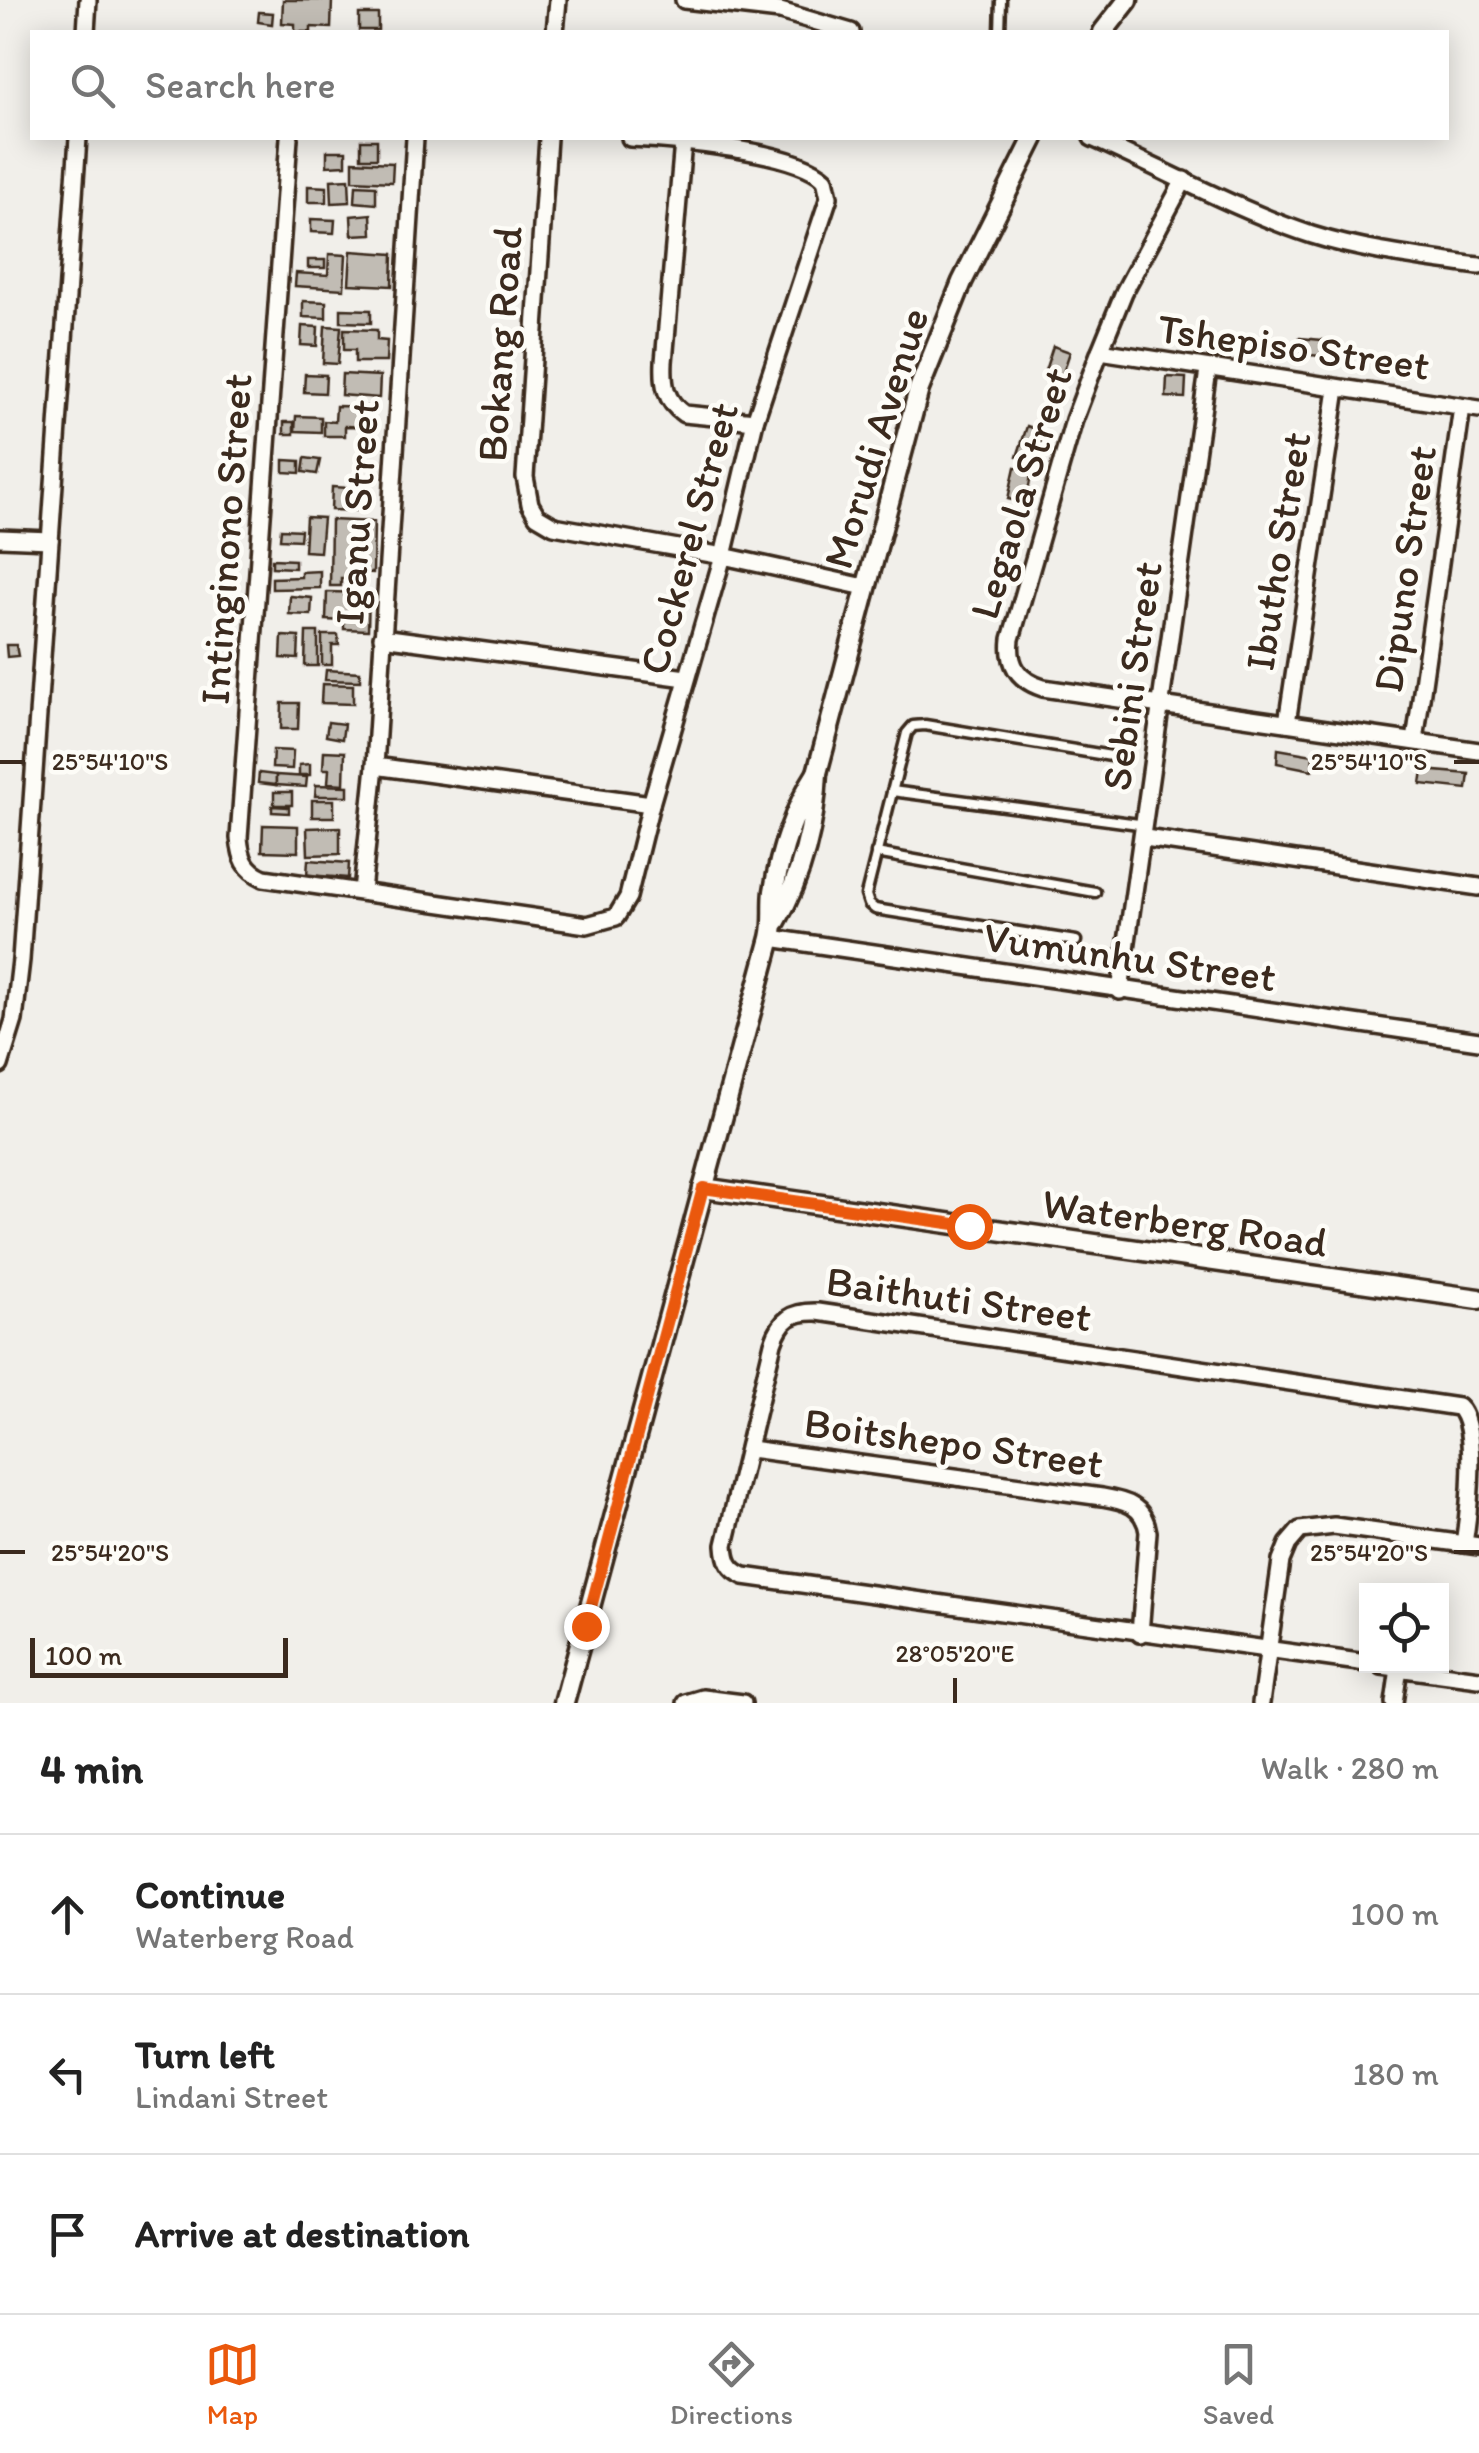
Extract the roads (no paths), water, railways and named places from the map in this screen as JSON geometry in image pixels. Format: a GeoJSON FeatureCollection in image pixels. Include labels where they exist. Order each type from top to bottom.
{"type":"FeatureCollection","features":[{"type":"Feature","properties":{"kind":"street"},"geometry":{"type":"LineString","coordinates":[[86,30],[88,0]]}},
{"type":"Feature","properties":{"kind":"street"},"geometry":{"type":"LineString","coordinates":[[556,30],[558,0]]}},
{"type":"Feature","properties":{"kind":"street"},"geometry":{"type":"LineString","coordinates":[[684,0],[780,11],[845,30]]}},
{"type":"Feature","properties":{"kind":"street"},"geometry":{"type":"LineString","coordinates":[[1104,30],[1128,0]]}},
{"type":"Feature","properties":{"kind":"street"},"geometry":{"type":"LineString","coordinates":[[0,1064],[19,989],[78,140]]}},
{"type":"Feature","properties":{"kind":"street","name":"Intinginono Street"},"geometry":{"type":"LineString","coordinates":[[289,140],[240,851],[248,868],[264,878],[586,925],[616,917]]}},
{"type":"Feature","properties":{"kind":"street","name":"Iganu Street"},"geometry":{"type":"LineString","coordinates":[[362,891],[375,766],[415,140]]}},
{"type":"Feature","properties":{"kind":"street","name":"Bokang Road"},"geometry":{"type":"LineString","coordinates":[[548,140],[525,477],[530,504],[537,516],[554,526],[865,587]]}},
{"type":"Feature","properties":{"kind":"street"},"geometry":{"type":"LineString","coordinates":[[656,140],[683,142],[664,362],[666,391],[684,414],[755,421]]}},
{"type":"Feature","properties":{"kind":"street","name":"Morudi Avenue"},"geometry":{"type":"LineString","coordinates":[[564,1703],[773,931],[774,893],[786,845],[801,797],[816,773],[905,433],[940,331],[1033,140]]}},
{"type":"Feature","properties":{"kind":"street"},"geometry":{"type":"LineString","coordinates":[[1096,140],[1314,236],[1380,252],[1479,266]]}},
{"type":"Feature","properties":{"kind":"street","name":"Cockerel Street"},"geometry":{"type":"LineString","coordinates":[[616,917],[628,897],[755,421],[830,197],[825,178],[808,167],[732,148],[683,142]]}},
{"type":"Feature","properties":{"kind":"street","name":"Legaola Street"},"geometry":{"type":"LineString","coordinates":[[1184,180],[1124,292],[1074,420],[1012,639],[1015,671],[1031,684],[1479,750]]}},
{"type":"Feature","properties":{"kind":"street","name":"Tshepiso Street"},"geometry":{"type":"LineString","coordinates":[[1100,351],[1471,408]]}},
{"type":"Feature","properties":{"kind":"street","name":"Sebini Street"},"geometry":{"type":"LineString","coordinates":[[1120,991],[1208,370]]}},
{"type":"Feature","properties":{"kind":"street","name":"Ibutho Street"},"geometry":{"type":"LineString","coordinates":[[1287,722],[1337,389]]}},
{"type":"Feature","properties":{"kind":"street","name":"Dipuno Street"},"geometry":{"type":"LineString","coordinates":[[1415,741],[1471,408]]}},
{"type":"Feature","properties":{"kind":"street"},"geometry":{"type":"LineString","coordinates":[[0,538],[50,540]]}},
{"type":"Feature","properties":{"kind":"street"},"geometry":{"type":"LineString","coordinates":[[382,637],[686,678]]}},
{"type":"Feature","properties":{"kind":"street"},"geometry":{"type":"LineString","coordinates":[[375,766],[651,804]]}},
{"type":"Feature","properties":{"kind":"street"},"geometry":{"type":"LineString","coordinates":[[1145,832],[1479,888]]}},
{"type":"Feature","properties":{"kind":"street","name":"Vumunhu Street"},"geometry":{"type":"LineString","coordinates":[[773,931],[1120,991],[1479,1041]]}},
{"type":"Feature","properties":{"kind":"street","name":"Waterberg Road"},"geometry":{"type":"LineString","coordinates":[[703,1188],[1479,1300]]}},
{"type":"Feature","properties":{"kind":"street","name":"Baithuti Street"},"geometry":{"type":"LineString","coordinates":[[1359,1662],[744,1576],[729,1565],[725,1545],[782,1322],[796,1313],[818,1312],[1458,1407],[1472,1419],[1477,1442],[1471,1545]]}},
{"type":"Feature","properties":{"kind":"street","name":"Boitshepo Street"},"geometry":{"type":"LineString","coordinates":[[750,1448],[1102,1497],[1134,1505],[1146,1521],[1148,1532],[1140,1634]]}},
{"type":"Feature","properties":{"kind":"street"},"geometry":{"type":"LineString","coordinates":[[1260,1703],[1281,1561],[1300,1530],[1323,1525],[1471,1545]]}},
{"type":"Feature","properties":{"kind":"street"},"geometry":{"type":"LineString","coordinates":[[1394,1703],[1398,1673]]}},
{"type":"Feature","properties":{"kind":"street"},"geometry":{"type":"LineString","coordinates":[[1435,1673],[1479,1679]]}},
{"type":"Feature","properties":{"kind":"street"},"geometry":{"type":"LineString","coordinates":[[686,1703],[703,1698],[742,1703]]}},
{"type":"Feature","properties":{"kind":"lane"},"geometry":{"type":"LineString","coordinates":[[1000,30],[1001,0]]}},
{"type":"Feature","properties":{"kind":"lane"},"geometry":{"type":"LineString","coordinates":[[1076,941],[875,909],[868,904],[866,895],[907,733],[913,726],[1111,756]]}},
{"type":"Feature","properties":{"kind":"lane"},"geometry":{"type":"LineString","coordinates":[[892,791],[1145,832]]}},
{"type":"Feature","properties":{"kind":"lane"},"geometry":{"type":"LineString","coordinates":[[876,853],[1095,892]]}}]}
